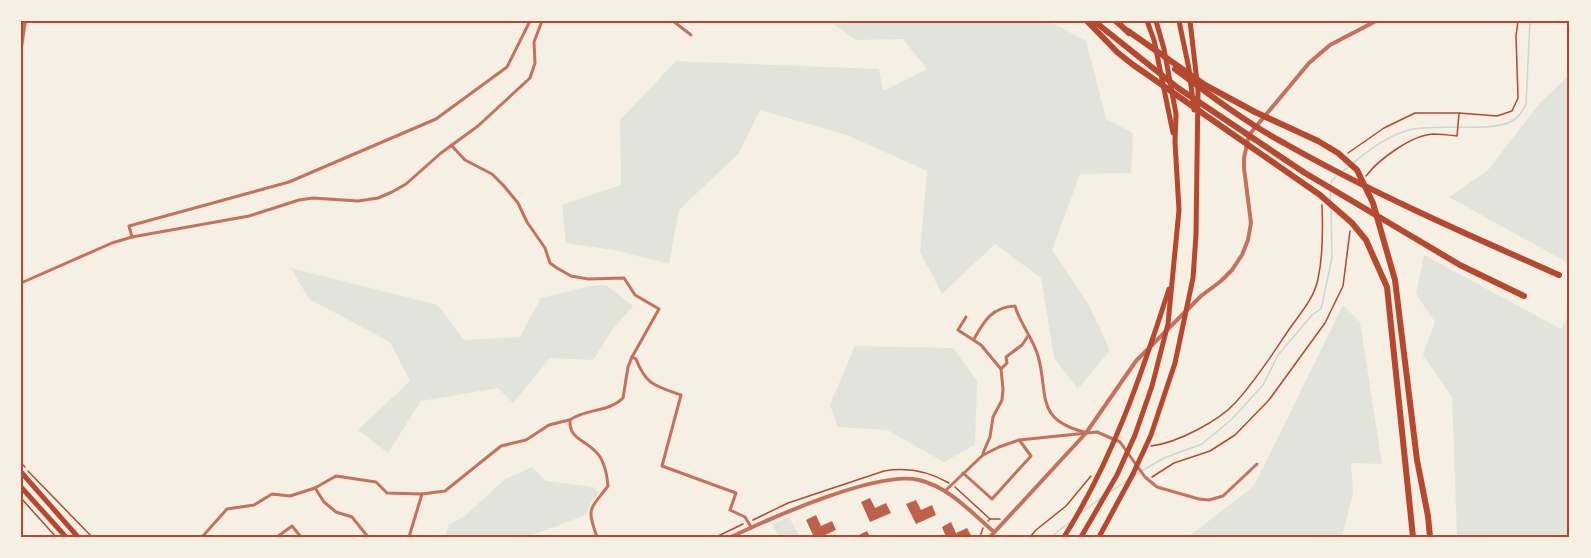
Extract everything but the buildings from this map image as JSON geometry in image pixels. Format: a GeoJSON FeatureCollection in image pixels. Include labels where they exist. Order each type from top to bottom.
{"type":"FeatureCollection","features":[{"type":"Feature","properties":{"kind":"highway"},"geometry":{"type":"LineString","coordinates":[[1087,21],[1117,52],[1320,195],[1352,223],[1366,240],[1387,287],[1413,537]]}},
{"type":"Feature","properties":{"kind":"highway"},"geometry":{"type":"LineString","coordinates":[[1094,21],[1178,88],[1305,173],[1460,265],[1524,296]]}},
{"type":"Feature","properties":{"kind":"highway"},"geometry":{"type":"LineString","coordinates":[[1116,21],[1149,50],[1282,143],[1559,275]]}},
{"type":"Feature","properties":{"kind":"highway"},"geometry":{"type":"LineString","coordinates":[[1128,32],[1205,85],[1318,141],[1338,153],[1357,170],[1373,203],[1395,279],[1417,460],[1430,537]]}},
{"type":"Feature","properties":{"kind":"main road"},"geometry":{"type":"LineString","coordinates":[[1147,21],[1154,40],[1175,142]]}},
{"type":"Feature","properties":{"kind":"main road"},"geometry":{"type":"LineString","coordinates":[[1081,537],[1116,475],[1135,435],[1166,338],[1179,210],[1175,142],[1176,114],[1164,49],[1156,21]]}},
{"type":"Feature","properties":{"kind":"main road"},"geometry":{"type":"LineString","coordinates":[[1179,21],[1189,69],[1197,138]]}},
{"type":"Feature","properties":{"kind":"main road"},"geometry":{"type":"LineString","coordinates":[[1099,537],[1151,435],[1175,363],[1193,278],[1196,235],[1198,90],[1190,21]]}},
{"type":"Feature","properties":{"kind":"main road"},"geometry":{"type":"LineString","coordinates":[[1064,537],[1100,476],[1118,435],[1148,357],[1174,276]]}},
{"type":"Feature","properties":{"kind":"main road"},"geometry":{"type":"LineString","coordinates":[[21,472],[78,537]]}},
{"type":"Feature","properties":{"kind":"main road"},"geometry":{"type":"LineString","coordinates":[[21,487],[66,537]]}},
{"type":"Feature","properties":{"kind":"street"},"geometry":{"type":"LineString","coordinates":[[21,47],[25,21]]}},
{"type":"Feature","properties":{"kind":"street"},"geometry":{"type":"LineString","coordinates":[[132,237],[129,226],[289,182],[436,119],[507,67],[530,21]]}},
{"type":"Feature","properties":{"kind":"street"},"geometry":{"type":"LineString","coordinates":[[21,283],[102,247],[132,237],[249,216],[298,200],[313,198],[358,201],[378,198],[406,184],[451,145],[478,126],[530,78],[535,63],[534,42],[542,21]]}},
{"type":"Feature","properties":{"kind":"street"},"geometry":{"type":"LineString","coordinates":[[673,21],[691,35]]}},
{"type":"Feature","properties":{"kind":"street"},"geometry":{"type":"LineString","coordinates":[[990,537],[1086,433],[1136,361],[1201,296],[1232,270],[1242,255],[1251,223],[1244,158],[1249,135],[1309,63],[1330,45],[1376,21]]}},
{"type":"Feature","properties":{"kind":"street"},"geometry":{"type":"LineString","coordinates":[[202,537],[227,509],[254,505],[272,494],[290,496],[315,488],[336,476],[376,482],[387,493],[422,494],[445,491],[501,446],[526,440],[549,425],[570,420],[577,414],[611,407],[623,398],[632,357],[659,309],[635,295],[624,278],[588,279],[571,276],[550,263],[545,248],[527,222],[518,203],[504,186],[492,174],[465,160],[451,145]]}},
{"type":"Feature","properties":{"kind":"street"},"geometry":{"type":"LineString","coordinates":[[974,339],[991,313],[1007,306],[1015,306],[1019,320],[1024,324],[1038,354],[1042,388],[1048,410],[1070,429],[1086,433]]}},
{"type":"Feature","properties":{"kind":"street"},"geometry":{"type":"LineString","coordinates":[[966,317],[958,330],[974,339],[1001,369],[1004,389],[1002,400],[993,417],[990,437],[983,455]]}},
{"type":"Feature","properties":{"kind":"street"},"geometry":{"type":"LineString","coordinates":[[1001,369],[1007,363],[1006,357],[1022,345],[1028,336]]}},
{"type":"Feature","properties":{"kind":"street"},"geometry":{"type":"LineString","coordinates":[[632,357],[636,359],[643,376],[651,384],[681,395],[662,466],[736,493],[730,510],[745,517],[752,527]]}},
{"type":"Feature","properties":{"kind":"street"},"geometry":{"type":"LineString","coordinates":[[570,420],[569,427],[572,434],[597,451],[607,472],[608,486],[592,505],[589,516],[597,537]]}},
{"type":"Feature","properties":{"kind":"street"},"geometry":{"type":"LineString","coordinates":[[945,491],[983,455],[1019,440],[1097,432],[1120,442],[1146,478],[1157,487],[1199,499],[1209,500],[1223,496],[1257,464]]}},
{"type":"Feature","properties":{"kind":"street"},"geometry":{"type":"LineString","coordinates":[[963,473],[992,499],[1031,456],[1019,440]]}},
{"type":"Feature","properties":{"kind":"street"},"geometry":{"type":"LineString","coordinates":[[731,537],[786,512],[883,480],[900,478],[919,480],[945,491],[984,526],[994,532]]}},
{"type":"Feature","properties":{"kind":"street"},"geometry":{"type":"LineString","coordinates":[[315,488],[324,502],[336,512],[352,517],[368,537]]}},
{"type":"Feature","properties":{"kind":"street"},"geometry":{"type":"LineString","coordinates":[[409,537],[422,494]]}},
{"type":"Feature","properties":{"kind":"street"},"geometry":{"type":"LineString","coordinates":[[277,537],[292,526],[301,537]]}},
{"type":"Feature","properties":{"kind":"path"},"geometry":{"type":"LineString","coordinates":[[1344,156],[1383,128],[1415,113],[1459,113],[1497,117],[1512,111],[1518,98],[1516,36],[1518,21]]}},
{"type":"Feature","properties":{"kind":"path"},"geometry":{"type":"LineString","coordinates":[[1364,177],[1383,159],[1414,139],[1434,134],[1457,136],[1459,113]]}},
{"type":"Feature","properties":{"kind":"path"},"geometry":{"type":"LineString","coordinates":[[1150,446],[1161,445],[1190,433],[1226,410],[1235,403],[1270,357],[1309,301],[1318,279],[1323,223],[1322,200]]}},
{"type":"Feature","properties":{"kind":"path"},"geometry":{"type":"LineString","coordinates":[[1146,478],[1174,463],[1210,451],[1235,435],[1269,400],[1325,323],[1343,286],[1350,224]]}},
{"type":"Feature","properties":{"kind":"path"},"geometry":{"type":"LineString","coordinates":[[21,463],[92,537]]}},
{"type":"Feature","properties":{"kind":"path"},"geometry":{"type":"LineString","coordinates":[[716,537],[788,503],[900,468],[923,472],[952,484],[990,519],[999,520],[1006,512]]}},
{"type":"Feature","properties":{"kind":"path"},"geometry":{"type":"LineString","coordinates":[[1030,537],[1066,506],[1093,474]]}},
{"type":"Feature","properties":{"kind":"path"},"geometry":{"type":"LineString","coordinates":[[21,498],[56,537]]}},
{"type":"Feature","properties":{"kind":"path"},"geometry":{"type":"LineString","coordinates":[[980,537],[984,526],[990,519]]}},
{"type":"Feature","properties":{"kind":"path"},"geometry":{"type":"LineString","coordinates":[[979,523],[984,526]]}},
{"type":"Feature","properties":{"kind":"shaded area"},"geometry":{"type":"Polygon","coordinates":[[[829,21],[1049,21],[1086,41],[1106,119],[1133,133],[1131,173],[1080,174],[1052,250],[1089,305],[1110,350],[1078,389],[1054,358],[1041,278],[995,244],[942,294],[920,252],[927,171],[847,135],[760,110],[739,153],[679,210],[669,264],[614,250],[566,243],[562,205],[621,185],[620,120],[676,61],[879,69],[883,91],[927,69],[903,39],[856,40],[829,21]]]}},
{"type":"Feature","properties":{"kind":"shaded area"},"geometry":{"type":"Polygon","coordinates":[[[1567,77],[1570,77],[1570,264],[1449,197],[1488,170],[1539,104],[1567,77]]]}},
{"type":"Feature","properties":{"kind":"shaded area"},"geometry":{"type":"Polygon","coordinates":[[[1424,255],[1561,329],[1570,312],[1570,537],[1457,537],[1452,397],[1423,355],[1435,322],[1416,294],[1424,255]]]}},
{"type":"Feature","properties":{"kind":"shaded area"},"geometry":{"type":"Polygon","coordinates":[[[291,268],[438,305],[464,340],[520,337],[541,298],[590,286],[606,285],[633,306],[613,329],[593,360],[550,358],[513,403],[498,388],[421,401],[388,453],[358,430],[410,381],[390,342],[309,299],[291,268]]]}},
{"type":"Feature","properties":{"kind":"shaded area"},"geometry":{"type":"Polygon","coordinates":[[[1343,305],[1360,322],[1382,464],[1351,463],[1353,492],[1342,537],[1188,537],[1254,486],[1343,305]]]}},
{"type":"Feature","properties":{"kind":"shaded area"},"geometry":{"type":"Polygon","coordinates":[[[855,346],[953,348],[977,381],[975,445],[944,462],[887,430],[838,427],[830,405],[855,346]]]}},
{"type":"Feature","properties":{"kind":"shaded area"},"geometry":{"type":"Polygon","coordinates":[[[532,467],[546,481],[593,487],[599,493],[590,504],[586,515],[527,537],[445,537],[449,525],[466,515],[505,479],[532,467]]]}},
{"type":"Feature","properties":{"kind":"shaded area"},"geometry":{"type":"Polygon","coordinates":[[[789,517],[800,537],[779,537],[772,524],[789,517]]]}},
{"type":"Feature","properties":{"kind":"waterway"},"geometry":{"type":"LineString","coordinates":[[1353,163],[1386,139],[1409,130],[1503,125],[1517,118],[1526,104],[1530,21]]}},
{"type":"Feature","properties":{"kind":"waterway"},"geometry":{"type":"LineString","coordinates":[[1342,172],[1350,166]]}},
{"type":"Feature","properties":{"kind":"waterway"},"geometry":{"type":"LineString","coordinates":[[1331,185],[1332,180],[1338,175]]}},
{"type":"Feature","properties":{"kind":"waterway"},"geometry":{"type":"LineString","coordinates":[[1330,200],[1331,190]]}},
{"type":"Feature","properties":{"kind":"waterway"},"geometry":{"type":"LineString","coordinates":[[1135,475],[1164,458],[1202,444],[1231,420],[1263,385],[1278,355],[1312,315],[1321,309],[1332,258],[1331,208]]}},
{"type":"Feature","properties":{"kind":"waterway"},"geometry":{"type":"LineString","coordinates":[[1110,492],[1126,481]]}},
{"type":"Feature","properties":{"kind":"waterway"},"geometry":{"type":"LineString","coordinates":[[1081,513],[1101,498]]}},
{"type":"Feature","properties":{"kind":"waterway"},"geometry":{"type":"LineString","coordinates":[[1051,537],[1070,522]]}}]}
